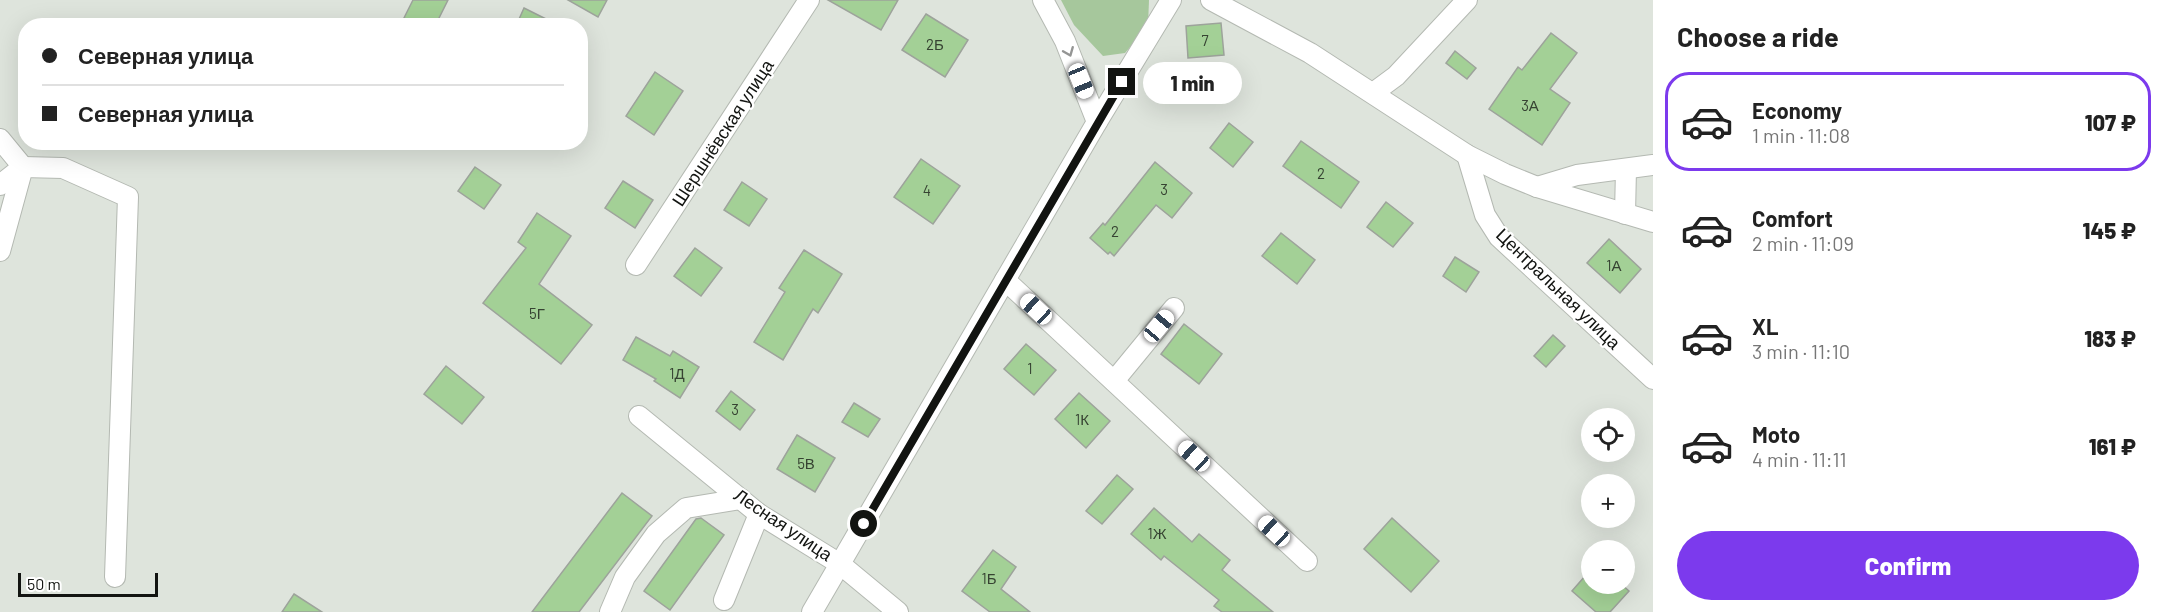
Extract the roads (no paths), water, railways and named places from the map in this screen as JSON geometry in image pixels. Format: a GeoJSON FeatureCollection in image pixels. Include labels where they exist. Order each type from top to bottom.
{"type":"FeatureCollection","features":[{"type":"Feature","properties":{"kind":"street","name":"Шершнёвская улица"},"geometry":{"type":"LineString","coordinates":[[636,265],[809,0]]}},
{"type":"Feature","properties":{"kind":"street"},"geometry":{"type":"LineString","coordinates":[[1043,0],[1065,41],[1097,122]]}},
{"type":"Feature","properties":{"kind":"street"},"geometry":{"type":"LineString","coordinates":[[812,612],[1097,122],[1171,0]]}},
{"type":"Feature","properties":{"kind":"street"},"geometry":{"type":"LineString","coordinates":[[1211,0],[1310,53],[1467,155],[1537,187],[1653,222]]}},
{"type":"Feature","properties":{"kind":"street"},"geometry":{"type":"LineString","coordinates":[[1373,93],[1396,76],[1467,0]]}},
{"type":"Feature","properties":{"kind":"street"},"geometry":{"type":"LineString","coordinates":[[0,139],[23,167]]}},
{"type":"Feature","properties":{"kind":"street","name":"Центральная улица"},"geometry":{"type":"LineString","coordinates":[[1467,155],[1485,215],[1499,237],[1653,379]]}},
{"type":"Feature","properties":{"kind":"street"},"geometry":{"type":"LineString","coordinates":[[1537,187],[1577,175],[1653,165]]}},
{"type":"Feature","properties":{"kind":"street"},"geometry":{"type":"LineString","coordinates":[[0,251],[23,167]]}},
{"type":"Feature","properties":{"kind":"street"},"geometry":{"type":"LineString","coordinates":[[0,185],[23,167],[63,168],[128,197],[115,577]]}},
{"type":"Feature","properties":{"kind":"street"},"geometry":{"type":"LineString","coordinates":[[1625,213],[1626,169]]}},
{"type":"Feature","properties":{"kind":"street"},"geometry":{"type":"LineString","coordinates":[[1005,280],[1307,561]]}},
{"type":"Feature","properties":{"kind":"street"},"geometry":{"type":"LineString","coordinates":[[1114,381],[1174,308]]}},
{"type":"Feature","properties":{"kind":"street","name":"Лесная улица"},"geometry":{"type":"LineString","coordinates":[[639,416],[759,514],[840,564],[898,612]]}},
{"type":"Feature","properties":{"kind":"street"},"geometry":{"type":"LineString","coordinates":[[610,612],[625,577],[656,534],[686,508],[741,499]]}},
{"type":"Feature","properties":{"kind":"street"},"geometry":{"type":"LineString","coordinates":[[724,600],[759,514]]}}]}
